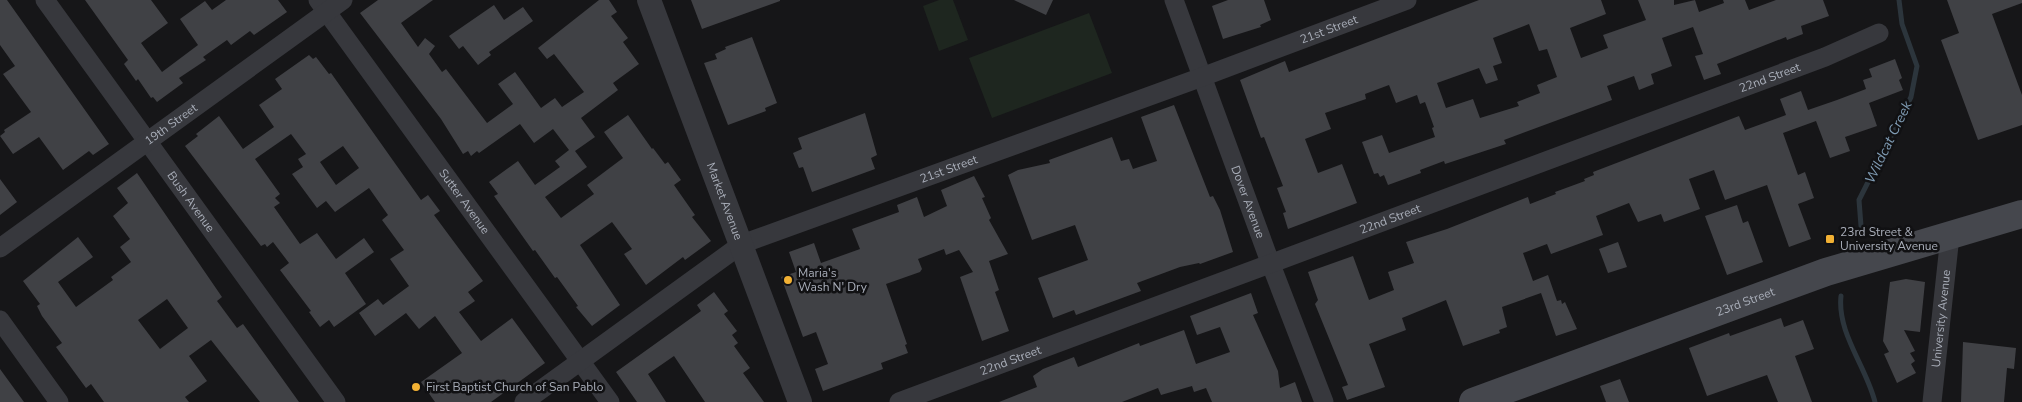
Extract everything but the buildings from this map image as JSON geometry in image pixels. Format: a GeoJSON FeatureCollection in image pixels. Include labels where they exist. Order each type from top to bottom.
{"type":"FeatureCollection","features":[{"type":"Feature","properties":{"kind":"main road","name":"23rd Street"},"geometry":{"type":"LineString","coordinates":[[1473,402],[1826,272],[2022,214]]}},
{"type":"Feature","properties":{"kind":"street","name":"Bush Avenue"},"geometry":{"type":"LineString","coordinates":[[45,0],[336,402]]}},
{"type":"Feature","properties":{"kind":"street","name":"19th Street"},"geometry":{"type":"LineString","coordinates":[[0,248],[147,141],[323,6],[343,0]]}},
{"type":"Feature","properties":{"kind":"street","name":"Market Avenue"},"geometry":{"type":"LineString","coordinates":[[649,0],[800,402]]}},
{"type":"Feature","properties":{"kind":"street","name":"Dover Avenue"},"geometry":{"type":"LineString","coordinates":[[1174,0],[1270,262],[1324,402]]}},
{"type":"Feature","properties":{"kind":"street","name":"21st Street"},"geometry":{"type":"LineString","coordinates":[[524,402],[742,244],[1202,77],[1407,0]]}},
{"type":"Feature","properties":{"kind":"street","name":"Sutter Avenue"},"geometry":{"type":"LineString","coordinates":[[323,6],[610,402]]}},
{"type":"Feature","properties":{"kind":"street","name":"22nd Street"},"geometry":{"type":"LineString","coordinates":[[899,402],[1270,262],[1816,61],[1879,33]]}},
{"type":"Feature","properties":{"kind":"street","name":"University Avenue"},"geometry":{"type":"LineString","coordinates":[[1932,402],[1950,236]]}},
{"type":"Feature","properties":{"kind":"street"},"geometry":{"type":"LineString","coordinates":[[0,320],[59,402]]}},
{"type":"Feature","properties":{"kind":"shaded area"},"geometry":{"type":"Polygon","coordinates":[[[939,0],[953,0],[968,40],[939,51],[923,6],[939,0]]]}},
{"type":"Feature","properties":{"kind":"shaded area"},"geometry":{"type":"Polygon","coordinates":[[[1089,13],[1112,73],[992,118],[969,58],[1089,13]]]}},
{"type":"Feature","properties":{"kind":"waterway","name":"Wildcat Creek"},"geometry":{"type":"LineString","coordinates":[[1861,226],[1859,200],[1911,97],[1917,66],[1902,24],[1899,0]]}},
{"type":"Feature","properties":{"kind":"waterway","name":"Wildcat Creek"},"geometry":{"type":"LineString","coordinates":[[1841,296],[1843,323],[1875,402]]}},
{"type":"Feature","properties":{"kind":"place","name":"23rd Street & University Avenue"},"geometry":{"type":"Point","coordinates":[1830,239]}},
{"type":"Feature","properties":{"kind":"place","name":"Maria's Wash N' Dry"},"geometry":{"type":"Point","coordinates":[788,280]}},
{"type":"Feature","properties":{"kind":"place","name":"First Baptist Church of San Pablo"},"geometry":{"type":"Point","coordinates":[416,387]}}]}
